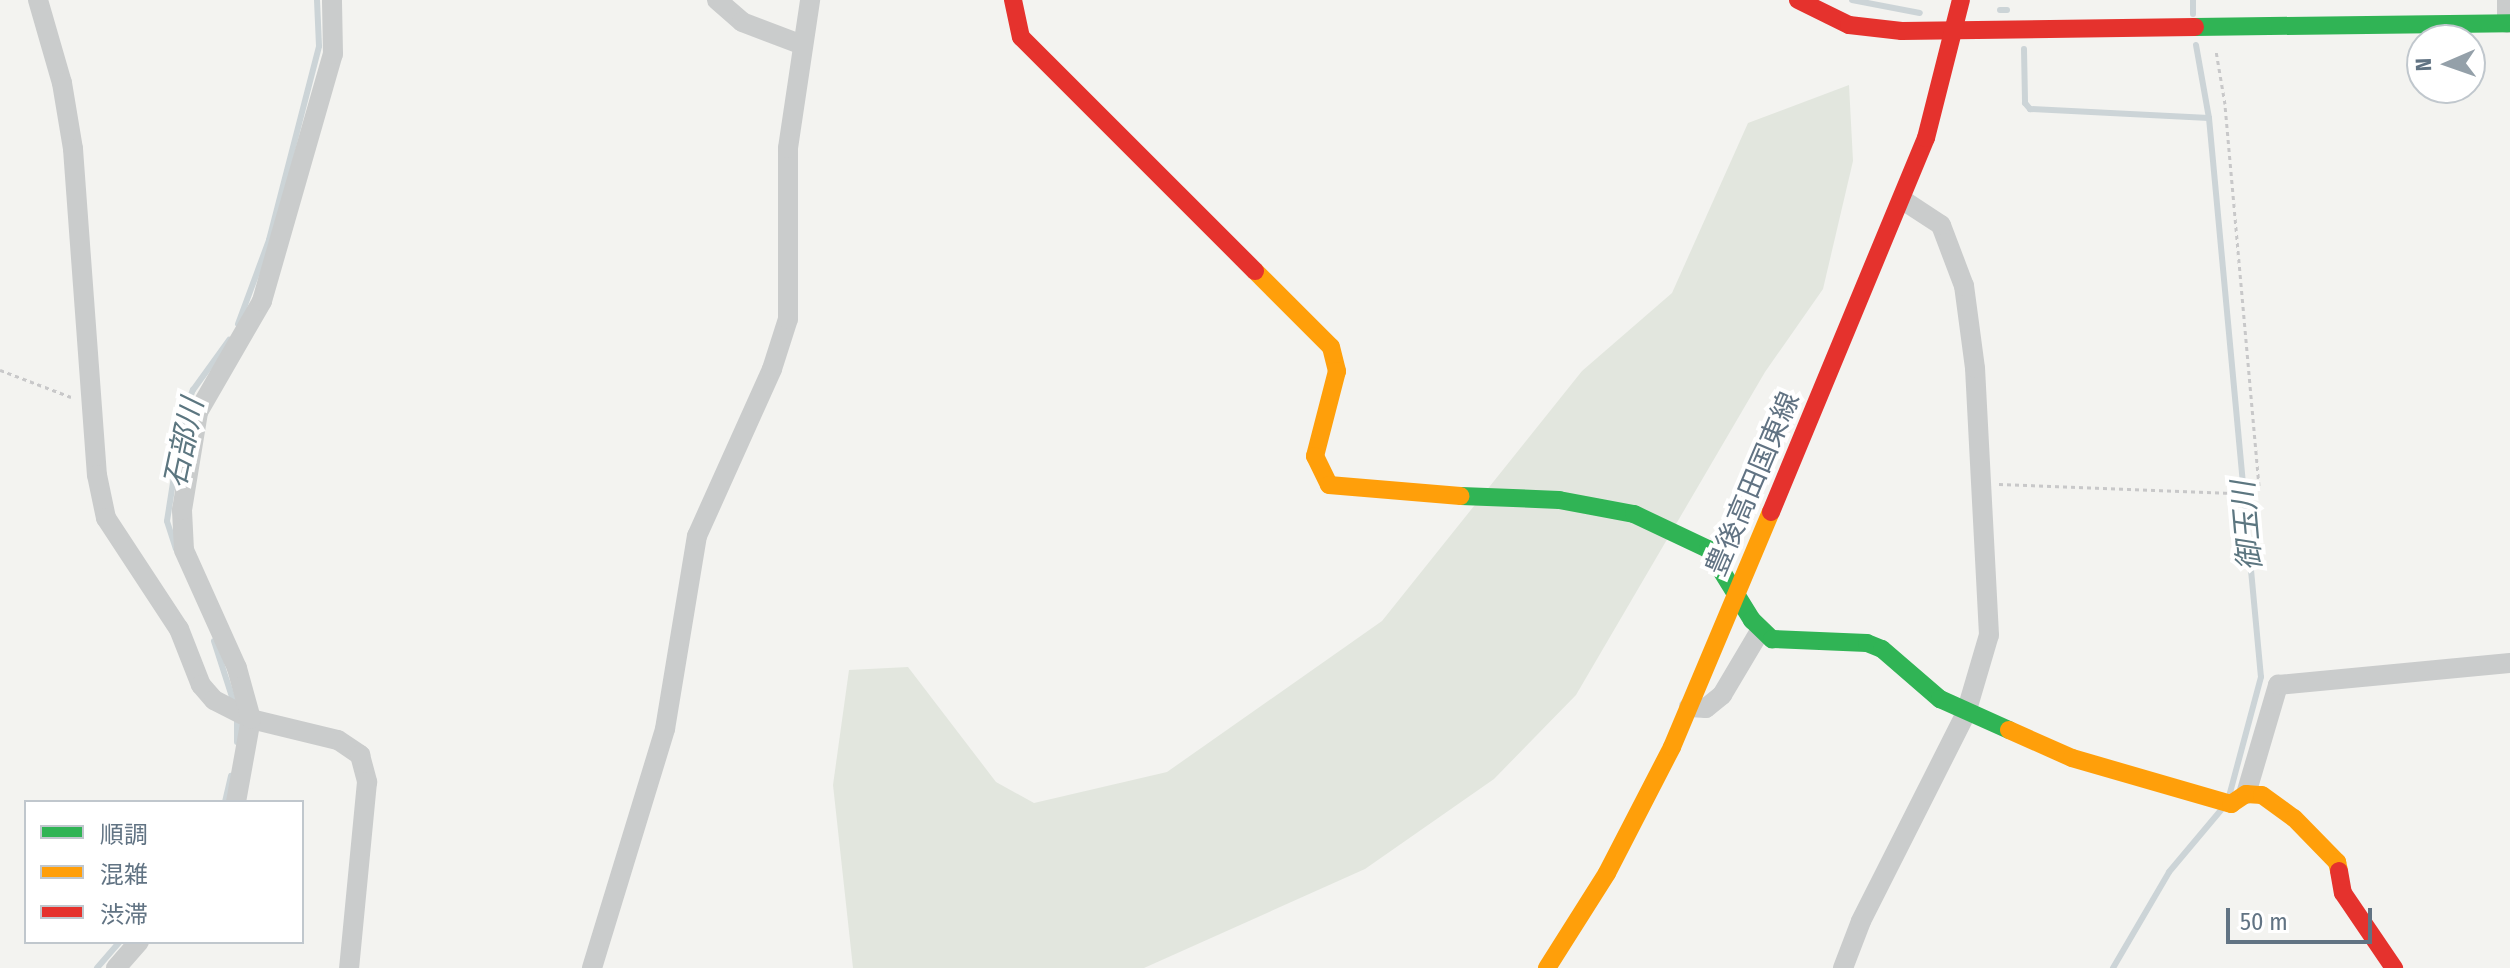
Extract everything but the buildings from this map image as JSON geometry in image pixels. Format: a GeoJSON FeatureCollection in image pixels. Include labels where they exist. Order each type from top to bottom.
{"type":"FeatureCollection","features":[{"type":"Feature","properties":{"kind":"street"},"geometry":{"type":"LineString","coordinates":[[38,0],[62,83],[73,149],[106,518],[179,629],[206,693],[239,714],[352,746],[366,768],[349,968]]}},
{"type":"Feature","properties":{"kind":"street"},"geometry":{"type":"LineString","coordinates":[[236,800],[237,668],[184,550],[182,510],[198,412],[262,301],[333,54],[332,0]]}},
{"type":"Feature","properties":{"kind":"street"},"geometry":{"type":"LineString","coordinates":[[717,0],[742,22],[800,44]]}},
{"type":"Feature","properties":{"kind":"street"},"geometry":{"type":"LineString","coordinates":[[592,968],[665,729],[697,536],[772,369],[788,319],[788,148],[800,44],[810,0]]}},
{"type":"Feature","properties":{"kind":"street"},"geometry":{"type":"LineString","coordinates":[[1013,0],[1021,37],[1331,347],[1337,371],[1315,456],[1329,485],[1356,491],[1505,495],[1604,507],[1634,514],[1708,549],[1756,625],[1788,643],[1867,643],[1882,649],[1924,688],[1966,713],[2072,758],[2233,800],[2262,795],[2294,818],[2337,862],[2343,893],[2394,968]]}},
{"type":"Feature","properties":{"kind":"street"},"geometry":{"type":"LineString","coordinates":[[1798,0],[1827,17],[1874,30],[2509,23],[2507,0]]}},
{"type":"Feature","properties":{"kind":"street","name":"豊後高田国東線"},"geometry":{"type":"LineString","coordinates":[[1547,968],[1629,833],[1689,707],[1903,200],[1957,29],[1961,0]]}},
{"type":"Feature","properties":{"kind":"street"},"geometry":{"type":"LineString","coordinates":[[1843,968],[1861,921],[1966,713],[1989,635],[1983,484],[1964,286],[1941,225],[1903,200]]}},
{"type":"Feature","properties":{"kind":"street"},"geometry":{"type":"LineString","coordinates":[[1689,707],[1706,708],[1722,695],[1756,625]]}},
{"type":"Feature","properties":{"kind":"street"},"geometry":{"type":"LineString","coordinates":[[2233,800],[2278,685],[2510,663]]}},
{"type":"Feature","properties":{"kind":"street"},"geometry":{"type":"LineString","coordinates":[[116,968],[137,944]]}},
{"type":"Feature","properties":{"kind":"path"},"geometry":{"type":"LineString","coordinates":[[1983,484],[2232,493],[2253,491],[2259,481],[2213,26]]}},
{"type":"Feature","properties":{"kind":"path"},"geometry":{"type":"LineString","coordinates":[[0,370],[49,392],[93,398]]}},
{"type":"Feature","properties":{"kind":"shaded area"},"geometry":{"type":"Polygon","coordinates":[[[1849,85],[1853,161],[1823,289],[1765,372],[1576,695],[1494,779],[1365,869],[1144,968],[853,968],[833,785],[849,670],[908,667],[996,782],[1034,803],[1167,772],[1382,621],[1582,371],[1672,293],[1748,123],[1849,85]]]}},
{"type":"Feature","properties":{"kind":"waterway","name":"石部川"},"geometry":{"type":"LineString","coordinates":[[238,324],[269,240],[319,46],[317,0]]}},
{"type":"Feature","properties":{"kind":"waterway"},"geometry":{"type":"LineString","coordinates":[[1852,0],[1920,13]]}},
{"type":"Feature","properties":{"kind":"waterway","name":"御玉川"},"geometry":{"type":"LineString","coordinates":[[2193,0],[2193,14]]}},
{"type":"Feature","properties":{"kind":"waterway"},"geometry":{"type":"LineString","coordinates":[[2000,10],[2007,10]]}},
{"type":"Feature","properties":{"kind":"waterway","name":"御玉川"},"geometry":{"type":"LineString","coordinates":[[2196,45],[2209,118],[2261,677],[2230,793]]}},
{"type":"Feature","properties":{"kind":"waterway"},"geometry":{"type":"LineString","coordinates":[[2024,49],[2025,103],[2030,109],[2209,118]]}},
{"type":"Feature","properties":{"kind":"waterway","name":"石部川"},"geometry":{"type":"LineString","coordinates":[[176,549],[167,521],[184,413],[193,390],[229,340]]}},
{"type":"Feature","properties":{"kind":"waterway","name":"石部川"},"geometry":{"type":"LineString","coordinates":[[214,641],[235,706]]}},
{"type":"Feature","properties":{"kind":"waterway","name":"石部川"},"geometry":{"type":"LineString","coordinates":[[237,717],[237,742]]}},
{"type":"Feature","properties":{"kind":"waterway","name":"石部川"},"geometry":{"type":"LineString","coordinates":[[225,800],[231,776]]}},
{"type":"Feature","properties":{"kind":"waterway","name":"御玉川"},"geometry":{"type":"LineString","coordinates":[[2113,968],[2169,872],[2221,810]]}},
{"type":"Feature","properties":{"kind":"waterway","name":"石部川"},"geometry":{"type":"LineString","coordinates":[[97,968],[118,944]]}},
{"type":"Feature","properties":{"kind":"traffic: fast"},"geometry":{"type":"LineString","coordinates":[[2195,27],[2510,23]]}},
{"type":"Feature","properties":{"kind":"traffic: fast"},"geometry":{"type":"LineString","coordinates":[[1461,496],[1559,500],[1634,514],[1708,549],[1752,620],[1772,639],[1867,643],[1882,649],[1940,699],[2009,730]]}},
{"type":"Feature","properties":{"kind":"traffic: slow"},"geometry":{"type":"LineString","coordinates":[[1255,271],[1331,347],[1337,371],[1315,456],[1329,485],[1461,496]]}},
{"type":"Feature","properties":{"kind":"traffic: slow"},"geometry":{"type":"LineString","coordinates":[[1547,968],[1607,873],[1672,747],[1771,512]]}},
{"type":"Feature","properties":{"kind":"traffic: slow"},"geometry":{"type":"LineString","coordinates":[[2009,730],[2072,758],[2231,804],[2246,794],[2262,795],[2294,818],[2337,862],[2339,871]]}},
{"type":"Feature","properties":{"kind":"traffic: jam"},"geometry":{"type":"LineString","coordinates":[[1013,0],[1021,37],[1255,271]]}},
{"type":"Feature","properties":{"kind":"traffic: jam"},"geometry":{"type":"LineString","coordinates":[[1798,0],[1849,25],[1902,31],[2195,27]]}},
{"type":"Feature","properties":{"kind":"traffic: jam"},"geometry":{"type":"LineString","coordinates":[[1771,512],[1926,138],[1961,0]]}},
{"type":"Feature","properties":{"kind":"traffic: jam"},"geometry":{"type":"LineString","coordinates":[[2339,871],[2343,893],[2394,968]]}}]}
